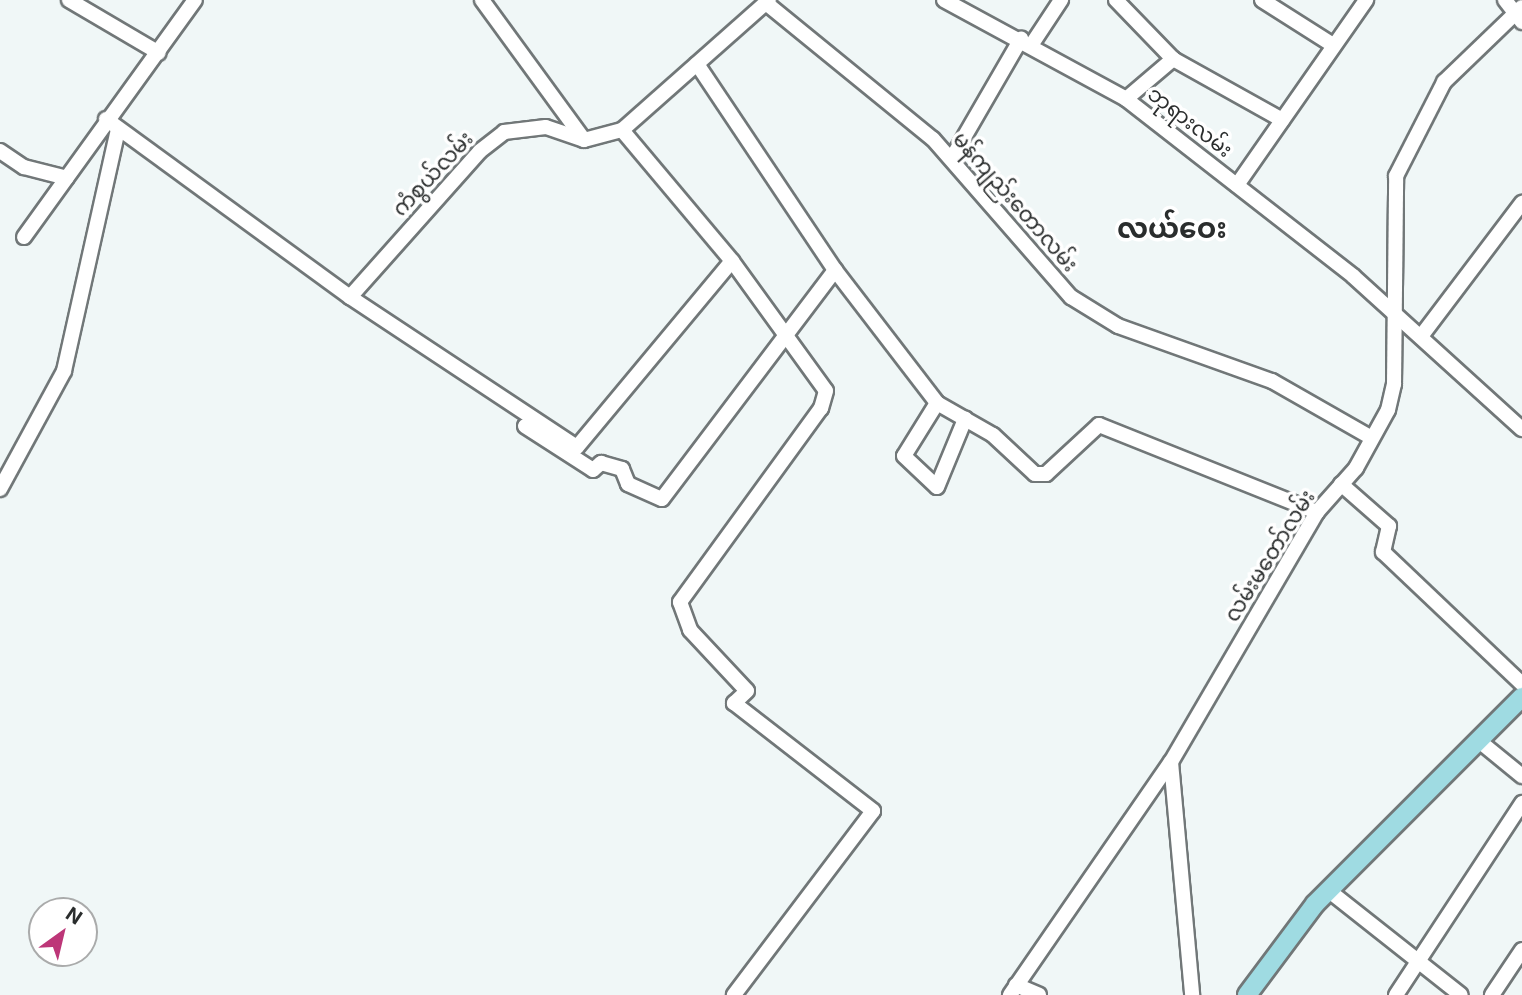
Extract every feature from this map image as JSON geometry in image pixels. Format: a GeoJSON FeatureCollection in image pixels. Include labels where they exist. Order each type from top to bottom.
{"type":"FeatureCollection","features":[{"type":"Feature","properties":{"kind":"main road"},"geometry":{"type":"LineString","coordinates":[[1247,995],[1328,890],[1522,697]]}},
{"type":"Feature","properties":{"kind":"street"},"geometry":{"type":"LineString","coordinates":[[69,0],[159,52]]}},
{"type":"Feature","properties":{"kind":"street"},"geometry":{"type":"LineString","coordinates":[[24,237],[195,0]]}},
{"type":"Feature","properties":{"kind":"street"},"geometry":{"type":"LineString","coordinates":[[482,0],[583,140],[622,131],[768,1]]}},
{"type":"Feature","properties":{"kind":"street","name":"ဘုရားလမ်း"},"geometry":{"type":"LineString","coordinates":[[944,0],[1027,42],[1126,99],[1422,335],[1522,429]]}},
{"type":"Feature","properties":{"kind":"street"},"geometry":{"type":"LineString","coordinates":[[952,158],[1027,42],[1060,0]]}},
{"type":"Feature","properties":{"kind":"street"},"geometry":{"type":"LineString","coordinates":[[1116,0],[1173,59],[1282,120]]}},
{"type":"Feature","properties":{"kind":"street"},"geometry":{"type":"LineString","coordinates":[[1262,0],[1333,45]]}},
{"type":"Feature","properties":{"kind":"street"},"geometry":{"type":"LineString","coordinates":[[1237,185],[1366,0]]}},
{"type":"Feature","properties":{"kind":"street"},"geometry":{"type":"LineString","coordinates":[[1505,0],[1520,13]]}},
{"type":"Feature","properties":{"kind":"street","name":"မန်ကျည်းတောလမ်း"},"geometry":{"type":"LineString","coordinates":[[768,1],[952,158],[1071,297],[1118,326],[1272,381],[1372,438]]}},
{"type":"Feature","properties":{"kind":"street","name":"လမ်းမတော်လမ်း"},"geometry":{"type":"LineString","coordinates":[[1013,990],[1171,762],[1317,512],[1341,484],[1372,438],[1394,384],[1390,309],[1394,189],[1410,139],[1444,82],[1520,13]]}},
{"type":"Feature","properties":{"kind":"street"},"geometry":{"type":"LineString","coordinates":[[1126,99],[1173,59]]}},
{"type":"Feature","properties":{"kind":"street"},"geometry":{"type":"LineString","coordinates":[[697,64],[835,270],[937,403],[965,419],[1035,474],[1046,474],[1099,425],[1317,512]]}},
{"type":"Feature","properties":{"kind":"street"},"geometry":{"type":"LineString","coordinates":[[106,120],[350,297],[582,448],[732,261]]}},
{"type":"Feature","properties":{"kind":"street","name":"ကံစွယ်လမ်း"},"geometry":{"type":"LineString","coordinates":[[350,297],[480,151],[504,132],[546,127],[583,140]]}},
{"type":"Feature","properties":{"kind":"street"},"geometry":{"type":"LineString","coordinates":[[0,489],[64,371],[118,129]]}},
{"type":"Feature","properties":{"kind":"street"},"geometry":{"type":"LineString","coordinates":[[622,131],[732,261],[821,381],[825,400],[684,589],[682,615],[747,691],[734,703],[873,811],[734,995]]}},
{"type":"Feature","properties":{"kind":"street"},"geometry":{"type":"LineString","coordinates":[[0,151],[24,167],[67,178]]}},
{"type":"Feature","properties":{"kind":"street"},"geometry":{"type":"LineString","coordinates":[[1422,335],[1522,203]]}},
{"type":"Feature","properties":{"kind":"street"},"geometry":{"type":"LineString","coordinates":[[525,426],[593,470],[601,463],[622,469],[628,484],[662,499],[835,270]]}},
{"type":"Feature","properties":{"kind":"street"},"geometry":{"type":"LineString","coordinates":[[937,403],[904,456],[937,487],[965,419]]}},
{"type":"Feature","properties":{"kind":"street"},"geometry":{"type":"LineString","coordinates":[[1341,484],[1389,526],[1383,552],[1522,684]]}},
{"type":"Feature","properties":{"kind":"street"},"geometry":{"type":"LineString","coordinates":[[1478,740],[1522,776]]}},
{"type":"Feature","properties":{"kind":"street"},"geometry":{"type":"LineString","coordinates":[[1171,762],[1192,995]]}},
{"type":"Feature","properties":{"kind":"street"},"geometry":{"type":"LineString","coordinates":[[1396,995],[1522,803]]}},
{"type":"Feature","properties":{"kind":"street"},"geometry":{"type":"LineString","coordinates":[[1328,890],[1417,964],[1461,995]]}},
{"type":"Feature","properties":{"kind":"street"},"geometry":{"type":"LineString","coordinates":[[1492,995],[1522,950]]}},
{"type":"Feature","properties":{"kind":"street"},"geometry":{"type":"LineString","coordinates":[[1013,990],[1039,995]]}},
{"type":"Feature","properties":{"kind":"district","name":"လယ်ဝေး"},"geometry":{"type":"Point","coordinates":[1172,228]}}]}
